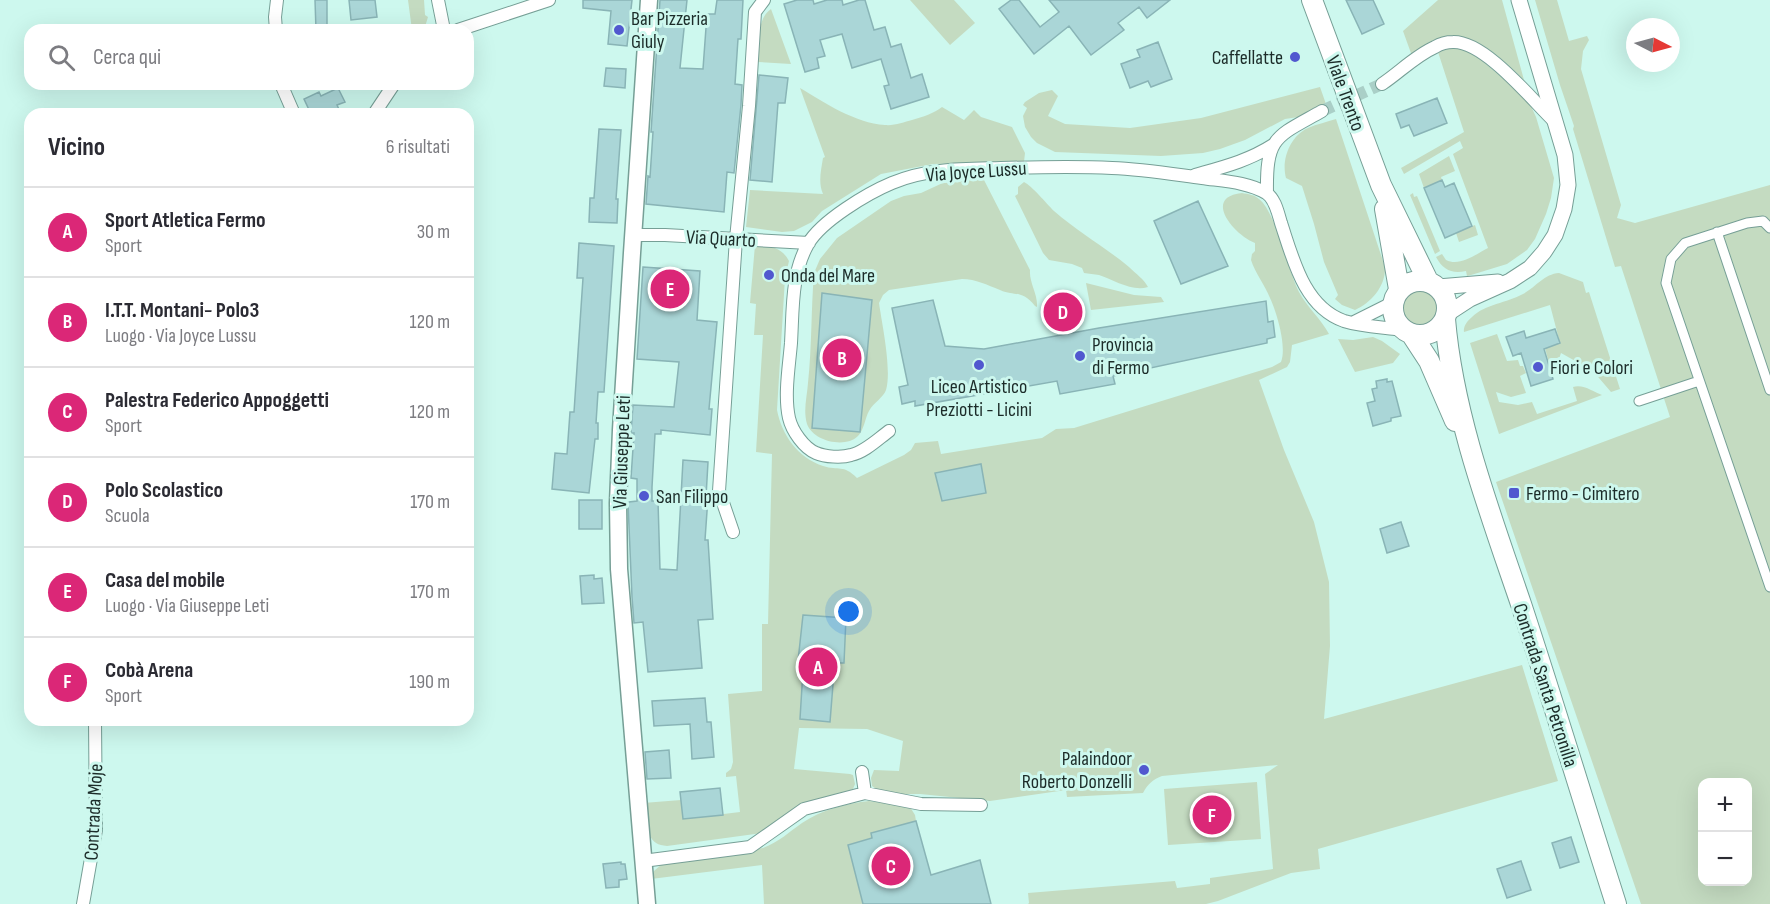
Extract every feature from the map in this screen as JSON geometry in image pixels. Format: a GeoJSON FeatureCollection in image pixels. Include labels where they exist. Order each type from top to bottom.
{"type":"FeatureCollection","features":[{"type":"Feature","properties":{"kind":"main road","name":"Via Giuseppe Leti"},"geometry":{"type":"LineString","coordinates":[[646,904],[619,569],[618,503],[633,235],[650,0]]}},
{"type":"Feature","properties":{"kind":"main road","name":"Viale Trento"},"geometry":{"type":"LineString","coordinates":[[1312,0],[1381,185],[1433,284],[1446,299],[1446,316]]}},
{"type":"Feature","properties":{"kind":"main road","name":"Viale Trento"},"geometry":{"type":"LineString","coordinates":[[1381,185],[1396,296],[1392,312],[1396,323],[1408,332]]}},
{"type":"Feature","properties":{"kind":"main road"},"geometry":{"type":"LineString","coordinates":[[1396,296],[1407,283],[1415,280],[1433,284]]}},
{"type":"Feature","properties":{"kind":"main road"},"geometry":{"type":"LineString","coordinates":[[1408,332],[1423,335],[1433,332],[1446,316]]}},
{"type":"Feature","properties":{"kind":"main road","name":"Contrada Santa Petronilla"},"geometry":{"type":"LineString","coordinates":[[1446,316],[1448,354],[1475,466],[1616,904]]}},
{"type":"Feature","properties":{"kind":"main road","name":"Contrada Santa Petronilla"},"geometry":{"type":"LineString","coordinates":[[1408,332],[1429,362],[1475,466]]}},
{"type":"Feature","properties":{"kind":"street"},"geometry":{"type":"LineString","coordinates":[[276,24],[277,0]]}},
{"type":"Feature","properties":{"kind":"street"},"geometry":{"type":"LineString","coordinates":[[438,0],[443,24]]}},
{"type":"Feature","properties":{"kind":"street"},"geometry":{"type":"LineString","coordinates":[[474,25],[549,0]]}},
{"type":"Feature","properties":{"kind":"street"},"geometry":{"type":"LineString","coordinates":[[733,532],[719,491],[736,238],[749,106],[755,12],[764,0]]}},
{"type":"Feature","properties":{"kind":"street"},"geometry":{"type":"LineString","coordinates":[[1446,316],[1470,299],[1510,281],[1530,268],[1556,235],[1564,209],[1568,185],[1564,155],[1519,0]]}},
{"type":"Feature","properties":{"kind":"street"},"geometry":{"type":"LineString","coordinates":[[1382,84],[1419,55],[1454,41],[1476,49],[1505,72],[1555,121]]}},
{"type":"Feature","properties":{"kind":"street"},"geometry":{"type":"LineString","coordinates":[[284,90],[291,108]]}},
{"type":"Feature","properties":{"kind":"street"},"geometry":{"type":"LineString","coordinates":[[378,108],[390,90]]}},
{"type":"Feature","properties":{"kind":"street"},"geometry":{"type":"LineString","coordinates":[[1188,176],[1256,156],[1273,145],[1283,133],[1322,111]]}},
{"type":"Feature","properties":{"kind":"street"},"geometry":{"type":"LineString","coordinates":[[1273,145],[1268,160],[1268,193],[1275,205],[1295,266],[1309,293],[1326,312],[1343,321],[1408,332]]}},
{"type":"Feature","properties":{"kind":"street","name":"Via Joyce Lussu"},"geometry":{"type":"LineString","coordinates":[[889,431],[867,448],[852,455],[835,456],[816,453],[800,440],[789,420],[794,290],[799,267],[809,243],[830,221],[860,199],[916,174],[950,169],[1045,167],[1114,168],[1188,176],[1243,184],[1268,193]]}},
{"type":"Feature","properties":{"kind":"street"},"geometry":{"type":"LineString","coordinates":[[1770,228],[1763,221],[1747,223],[1685,243],[1671,259],[1666,283],[1770,587]]}},
{"type":"Feature","properties":{"kind":"street"},"geometry":{"type":"LineString","coordinates":[[1717,232],[1770,390]]}},
{"type":"Feature","properties":{"kind":"street","name":"Via Quarto"},"geometry":{"type":"LineString","coordinates":[[633,235],[809,243]]}},
{"type":"Feature","properties":{"kind":"street"},"geometry":{"type":"LineString","coordinates":[[1433,284],[1510,281]]}},
{"type":"Feature","properties":{"kind":"street"},"geometry":{"type":"LineString","coordinates":[[1352,323],[1396,296]]}},
{"type":"Feature","properties":{"kind":"street"},"geometry":{"type":"LineString","coordinates":[[1639,401],[1700,381]]}},
{"type":"Feature","properties":{"kind":"street","name":"Contrada Moje"},"geometry":{"type":"LineString","coordinates":[[83,904],[96,830],[95,726]]}},
{"type":"Feature","properties":{"kind":"street"},"geometry":{"type":"LineString","coordinates":[[862,772],[865,793]]}},
{"type":"Feature","properties":{"kind":"street"},"geometry":{"type":"LineString","coordinates":[[643,861],[750,847],[804,809],[865,793],[921,804],[981,805]]}},
{"type":"Feature","properties":{"kind":"green space"},"geometry":{"type":"Polygon","coordinates":[[[408,0],[424,0],[425,15],[428,17],[426,24],[411,24],[408,0]]]}},
{"type":"Feature","properties":{"kind":"green space"},"geometry":{"type":"Polygon","coordinates":[[[910,0],[954,0],[975,23],[950,45],[910,0]]]}},
{"type":"Feature","properties":{"kind":"green space"},"geometry":{"type":"Polygon","coordinates":[[[1438,0],[1502,0],[1524,80],[1490,50],[1459,36],[1444,38],[1412,56],[1403,31],[1438,0]]]}},
{"type":"Feature","properties":{"kind":"green space"},"geometry":{"type":"Polygon","coordinates":[[[1535,0],[1557,0],[1569,41],[1587,36],[1589,40],[1583,51],[1581,69],[1621,205],[1617,218],[1635,223],[1770,185],[1770,904],[1641,904],[1496,482],[1670,417],[1621,266],[1615,267],[1535,0]]]}},
{"type":"Feature","properties":{"kind":"green space"},"geometry":{"type":"Polygon","coordinates":[[[771,9],[791,64],[758,62],[761,26],[766,13],[771,9]]]}},
{"type":"Feature","properties":{"kind":"green space"},"geometry":{"type":"Polygon","coordinates":[[[1459,48],[1473,53],[1530,104],[1554,178],[1546,214],[1535,239],[1527,250],[1507,264],[1467,276],[1466,271],[1456,272],[1445,268],[1436,257],[1442,254],[1446,260],[1457,262],[1488,248],[1453,154],[1463,148],[1460,141],[1404,174],[1401,168],[1464,132],[1438,52],[1459,48]]]}},
{"type":"Feature","properties":{"kind":"green space"},"geometry":{"type":"Polygon","coordinates":[[[1320,87],[1327,107],[1312,115],[1285,119],[1245,140],[1203,153],[1161,156],[1055,152],[1037,143],[1031,137],[1025,127],[1023,116],[1027,108],[1023,105],[1025,102],[1039,93],[1052,90],[1058,96],[1048,116],[1065,124],[1130,128],[1201,118],[1320,87]]]}},
{"type":"Feature","properties":{"kind":"green space"},"geometry":{"type":"Polygon","coordinates":[[[800,88],[852,116],[885,125],[920,118],[942,107],[964,120],[974,110],[981,117],[1012,127],[1025,153],[1024,162],[933,164],[881,174],[822,211],[812,222],[794,231],[782,232],[746,227],[750,190],[823,194],[820,176],[825,157],[800,88]]]}},
{"type":"Feature","properties":{"kind":"green space"},"geometry":{"type":"Polygon","coordinates":[[[1336,119],[1385,267],[1383,281],[1376,293],[1367,303],[1355,310],[1342,305],[1335,299],[1338,295],[1324,262],[1302,186],[1286,178],[1285,171],[1288,149],[1296,137],[1308,128],[1336,119]]]}},
{"type":"Feature","properties":{"kind":"green space"},"geometry":{"type":"Polygon","coordinates":[[[1449,156],[1455,171],[1424,188],[1419,174],[1449,156]]]}},
{"type":"Feature","properties":{"kind":"green space"},"geometry":{"type":"Polygon","coordinates":[[[984,180],[1030,270],[1037,307],[1022,295],[967,279],[889,290],[879,303],[888,371],[885,393],[871,408],[858,436],[845,442],[822,439],[810,430],[805,409],[814,273],[820,259],[837,238],[891,201],[921,193],[947,181],[984,180]]]}},
{"type":"Feature","properties":{"kind":"green space"},"geometry":{"type":"Polygon","coordinates":[[[1024,182],[1063,219],[1129,267],[1148,287],[1129,287],[1099,275],[1084,273],[1082,268],[1072,264],[1049,260],[1043,253],[1015,196],[1018,194],[1018,187],[1024,182]]]}},
{"type":"Feature","properties":{"kind":"green space"},"geometry":{"type":"Polygon","coordinates":[[[1242,193],[1256,197],[1265,206],[1271,216],[1299,292],[1329,334],[1292,345],[1290,362],[1287,367],[1259,380],[1284,450],[1314,522],[1329,582],[1330,646],[1324,719],[1522,665],[1558,781],[1318,849],[1320,869],[1291,873],[1206,904],[1028,904],[1028,893],[1175,881],[1177,888],[1210,884],[1210,878],[1273,869],[1265,774],[1278,765],[1162,776],[1151,783],[1143,793],[1067,797],[1066,790],[990,801],[920,794],[883,794],[872,786],[871,778],[874,770],[899,771],[903,741],[867,729],[799,728],[794,769],[853,775],[855,784],[853,789],[799,809],[769,832],[667,846],[656,843],[649,834],[645,834],[643,803],[681,800],[683,819],[740,812],[736,776],[726,777],[733,762],[728,694],[762,691],[762,624],[768,624],[772,454],[756,452],[763,335],[754,335],[756,304],[750,303],[755,245],[779,250],[789,261],[785,278],[777,410],[779,419],[787,436],[798,451],[814,462],[823,466],[844,469],[857,478],[904,455],[915,443],[938,441],[941,454],[1042,438],[1056,429],[1074,428],[1272,367],[1281,362],[1282,339],[1273,304],[1251,260],[1255,251],[1255,243],[1231,225],[1223,208],[1224,201],[1230,196],[1242,193]]]}},
{"type":"Feature","properties":{"kind":"green space"},"geometry":{"type":"Polygon","coordinates":[[[1413,193],[1414,197],[1417,196],[1440,251],[1435,254],[1410,195],[1413,193]]]}},
{"type":"Feature","properties":{"kind":"green space"},"geometry":{"type":"Polygon","coordinates":[[[1475,225],[1478,235],[1459,242],[1456,233],[1475,225]]]}},
{"type":"Feature","properties":{"kind":"green space"},"geometry":{"type":"Polygon","coordinates":[[[1559,273],[1583,282],[1586,293],[1589,292],[1620,389],[1611,392],[1593,371],[1561,353],[1558,362],[1567,369],[1552,375],[1545,348],[1560,343],[1550,305],[1464,332],[1467,322],[1477,313],[1517,297],[1544,278],[1559,273]]]}},
{"type":"Feature","properties":{"kind":"green space"},"geometry":{"type":"Polygon","coordinates":[[[1086,283],[1134,295],[1161,297],[1164,302],[1091,310],[1086,283]]]}},
{"type":"Feature","properties":{"kind":"green space"},"geometry":{"type":"Polygon","coordinates":[[[1419,285],[1428,286],[1435,291],[1440,298],[1440,316],[1435,323],[1428,328],[1419,329],[1410,328],[1403,323],[1398,316],[1397,307],[1398,298],[1403,291],[1410,286],[1419,285]]]}},
{"type":"Feature","properties":{"kind":"green space"},"geometry":{"type":"Polygon","coordinates":[[[1497,334],[1507,361],[1518,360],[1526,373],[1520,376],[1526,393],[1511,397],[1496,392],[1499,402],[1518,405],[1532,402],[1537,414],[1577,401],[1573,387],[1585,387],[1602,395],[1499,434],[1470,343],[1497,334]]]}},
{"type":"Feature","properties":{"kind":"green space"},"geometry":{"type":"Polygon","coordinates":[[[1373,337],[1400,354],[1393,363],[1355,372],[1338,339],[1353,340],[1373,337]]]}},
{"type":"Feature","properties":{"kind":"green space"},"geometry":{"type":"Polygon","coordinates":[[[1257,782],[1261,839],[1168,845],[1164,789],[1257,782]]]}},
{"type":"Feature","properties":{"kind":"green space"},"geometry":{"type":"Polygon","coordinates":[[[869,801],[910,807],[916,821],[872,833],[872,838],[848,845],[863,904],[764,904],[762,865],[651,879],[654,871],[663,863],[763,848],[818,814],[844,805],[869,801]]]}},
{"type":"Feature","properties":{"kind":"building"},"geometry":{"type":"Polygon","coordinates":[[[315,0],[327,0],[327,24],[316,24],[315,0]]]}},
{"type":"Feature","properties":{"kind":"building"},"geometry":{"type":"Polygon","coordinates":[[[349,0],[375,0],[377,17],[351,20],[349,0]]]}},
{"type":"Feature","properties":{"kind":"building"},"geometry":{"type":"Polygon","coordinates":[[[583,0],[632,0],[627,46],[608,44],[611,11],[583,8],[583,0]]]}},
{"type":"Feature","properties":{"kind":"building"},"geometry":{"type":"Polygon","coordinates":[[[660,0],[687,0],[680,68],[703,69],[707,14],[715,14],[717,0],[743,0],[735,84],[742,85],[741,105],[734,173],[727,172],[724,212],[646,204],[648,176],[650,177],[660,0]]]}},
{"type":"Feature","properties":{"kind":"building"},"geometry":{"type":"Polygon","coordinates":[[[797,0],[813,0],[814,4],[827,0],[842,0],[843,5],[865,0],[874,30],[885,27],[891,47],[901,44],[911,78],[922,74],[929,97],[891,109],[884,86],[889,85],[881,59],[852,68],[842,34],[820,40],[825,56],[817,58],[819,68],[805,72],[784,4],[797,0]]]}},
{"type":"Feature","properties":{"kind":"building"},"geometry":{"type":"Polygon","coordinates":[[[1011,0],[1019,0],[1040,27],[1059,12],[1049,0],[1170,0],[1147,18],[1139,7],[1118,23],[1124,30],[1091,55],[1069,26],[1034,54],[999,9],[1011,0]]]}},
{"type":"Feature","properties":{"kind":"building"},"geometry":{"type":"Polygon","coordinates":[[[1346,0],[1373,0],[1384,24],[1362,34],[1346,0]]]}},
{"type":"Feature","properties":{"kind":"building"},"geometry":{"type":"Polygon","coordinates":[[[1158,42],[1172,79],[1151,87],[1148,81],[1130,88],[1121,64],[1140,57],[1137,50],[1158,42]]]}},
{"type":"Feature","properties":{"kind":"building"},"geometry":{"type":"Polygon","coordinates":[[[606,68],[626,69],[625,88],[604,86],[606,68]]]}},
{"type":"Feature","properties":{"kind":"building"},"geometry":{"type":"Polygon","coordinates":[[[759,75],[788,78],[785,103],[778,103],[772,182],[750,180],[759,75]]]}},
{"type":"Feature","properties":{"kind":"building"},"geometry":{"type":"Polygon","coordinates":[[[339,90],[345,102],[337,105],[338,108],[308,108],[304,99],[319,92],[321,96],[339,90]]]}},
{"type":"Feature","properties":{"kind":"building"},"geometry":{"type":"Polygon","coordinates":[[[1437,98],[1447,123],[1414,136],[1409,125],[1401,128],[1396,114],[1437,98]]]}},
{"type":"Feature","properties":{"kind":"building"},"geometry":{"type":"Polygon","coordinates":[[[599,129],[621,130],[616,199],[618,199],[617,223],[589,222],[590,198],[594,198],[599,129]]]}},
{"type":"Feature","properties":{"kind":"building"},"geometry":{"type":"Polygon","coordinates":[[[1442,180],[1445,187],[1454,183],[1472,226],[1445,238],[1424,188],[1442,180]]]}},
{"type":"Feature","properties":{"kind":"building"},"geometry":{"type":"Polygon","coordinates":[[[1198,201],[1228,266],[1181,284],[1154,221],[1198,201]]]}},
{"type":"Feature","properties":{"kind":"building"},"geometry":{"type":"Polygon","coordinates":[[[579,243],[614,246],[604,392],[598,392],[596,423],[598,423],[598,439],[595,439],[589,493],[552,489],[555,453],[567,454],[570,412],[574,412],[583,278],[577,278],[579,243]]]}},
{"type":"Feature","properties":{"kind":"building"},"geometry":{"type":"Polygon","coordinates":[[[643,267],[700,271],[697,320],[717,322],[709,409],[712,409],[710,435],[661,430],[661,434],[655,434],[652,487],[652,501],[658,501],[660,569],[677,570],[683,460],[708,462],[705,540],[708,540],[713,619],[698,620],[702,668],[648,672],[643,622],[634,623],[628,503],[637,501],[637,479],[631,478],[633,405],[674,407],[679,362],[637,359],[643,267]]]}},
{"type":"Feature","properties":{"kind":"building"},"geometry":{"type":"Polygon","coordinates":[[[822,293],[872,300],[860,432],[812,428],[822,293]]]}},
{"type":"Feature","properties":{"kind":"building"},"geometry":{"type":"Polygon","coordinates":[[[933,300],[945,346],[984,349],[1266,301],[1268,322],[1273,321],[1275,337],[1267,339],[1267,343],[1113,376],[1115,384],[1060,394],[1057,381],[915,406],[915,401],[902,404],[899,387],[908,385],[892,308],[933,300]]]}},
{"type":"Feature","properties":{"kind":"building"},"geometry":{"type":"Polygon","coordinates":[[[1555,329],[1560,343],[1544,349],[1553,379],[1531,386],[1521,353],[1513,356],[1506,337],[1524,331],[1526,338],[1555,329]]]}},
{"type":"Feature","properties":{"kind":"building"},"geometry":{"type":"Polygon","coordinates":[[[1387,379],[1387,382],[1392,381],[1401,416],[1373,426],[1367,403],[1375,401],[1372,389],[1377,388],[1376,381],[1387,379]]]}},
{"type":"Feature","properties":{"kind":"building"},"geometry":{"type":"Polygon","coordinates":[[[981,464],[986,493],[942,501],[935,473],[981,464]]]}},
{"type":"Feature","properties":{"kind":"building"},"geometry":{"type":"Polygon","coordinates":[[[579,500],[602,500],[602,529],[579,529],[579,500]]]}},
{"type":"Feature","properties":{"kind":"building"},"geometry":{"type":"Polygon","coordinates":[[[1401,522],[1409,546],[1387,553],[1380,529],[1401,522]]]}},
{"type":"Feature","properties":{"kind":"building"},"geometry":{"type":"Polygon","coordinates":[[[594,575],[594,579],[602,578],[604,603],[582,604],[580,576],[594,575]]]}},
{"type":"Feature","properties":{"kind":"building"},"geometry":{"type":"Polygon","coordinates":[[[803,615],[846,618],[844,663],[837,663],[837,672],[834,672],[830,722],[800,719],[803,670],[798,670],[798,661],[803,615]]]}},
{"type":"Feature","properties":{"kind":"building"},"geometry":{"type":"Polygon","coordinates":[[[705,698],[707,722],[711,722],[714,757],[692,759],[690,724],[654,726],[652,701],[705,698]]]}},
{"type":"Feature","properties":{"kind":"building"},"geometry":{"type":"Polygon","coordinates":[[[669,750],[671,778],[647,779],[645,752],[669,750]]]}},
{"type":"Feature","properties":{"kind":"building"},"geometry":{"type":"Polygon","coordinates":[[[720,788],[723,815],[683,819],[680,792],[720,788]]]}},
{"type":"Feature","properties":{"kind":"building"},"geometry":{"type":"Polygon","coordinates":[[[916,821],[931,875],[980,860],[991,904],[863,904],[848,845],[872,838],[871,833],[916,821]]]}},
{"type":"Feature","properties":{"kind":"building"},"geometry":{"type":"Polygon","coordinates":[[[1571,837],[1579,862],[1560,868],[1552,843],[1571,837]]]}},
{"type":"Feature","properties":{"kind":"building"},"geometry":{"type":"Polygon","coordinates":[[[1521,861],[1531,890],[1507,898],[1497,869],[1521,861]]]}},
{"type":"Feature","properties":{"kind":"building"},"geometry":{"type":"Polygon","coordinates":[[[621,862],[625,864],[627,879],[619,880],[619,887],[606,888],[603,864],[621,862]]]}},
{"type":"Feature","properties":{"kind":"tunnel"},"geometry":{"type":"LineString","coordinates":[[1322,111],[1382,84]]}},
{"type":"Feature","properties":{"kind":"place","name":"Bar Pizzeria Giuly"},"geometry":{"type":"Point","coordinates":[619,30]}},
{"type":"Feature","properties":{"kind":"place","name":"Caffellatte"},"geometry":{"type":"Point","coordinates":[1295,57]}},
{"type":"Feature","properties":{"kind":"place","name":"Onda del Mare"},"geometry":{"type":"Point","coordinates":[769,275]}},
{"type":"Feature","properties":{"kind":"place","name":"Casa del mobile"},"geometry":{"type":"Point","coordinates":[670,289]}},
{"type":"Feature","properties":{"kind":"place","name":"Polo Scolastico"},"geometry":{"type":"Point","coordinates":[1063,312]}},
{"type":"Feature","properties":{"kind":"place","name":"Provincia di Fermo"},"geometry":{"type":"Point","coordinates":[1080,356]}},
{"type":"Feature","properties":{"kind":"place","name":"I.T.T. Montani- Polo3"},"geometry":{"type":"Point","coordinates":[842,358]}},
{"type":"Feature","properties":{"kind":"place","name":"Liceo Artistico Preziotti - Licini"},"geometry":{"type":"Point","coordinates":[979,365]}},
{"type":"Feature","properties":{"kind":"place","name":"Fiori e Colori"},"geometry":{"type":"Point","coordinates":[1538,367]}},
{"type":"Feature","properties":{"kind":"place","name":"Fermo - Cimitero"},"geometry":{"type":"Point","coordinates":[1514,493]}},
{"type":"Feature","properties":{"kind":"place","name":"San Filippo"},"geometry":{"type":"Point","coordinates":[644,496]}},
{"type":"Feature","properties":{"kind":"place","name":"Sport Atletica Fermo"},"geometry":{"type":"Point","coordinates":[818,667]}},
{"type":"Feature","properties":{"kind":"place","name":"Palaindoor Roberto Donzelli"},"geometry":{"type":"Point","coordinates":[1144,770]}},
{"type":"Feature","properties":{"kind":"place","name":"Cobà Arena"},"geometry":{"type":"Point","coordinates":[1212,815]}},
{"type":"Feature","properties":{"kind":"place","name":"Palestra Federico Appoggetti"},"geometry":{"type":"Point","coordinates":[891,866]}}]}
